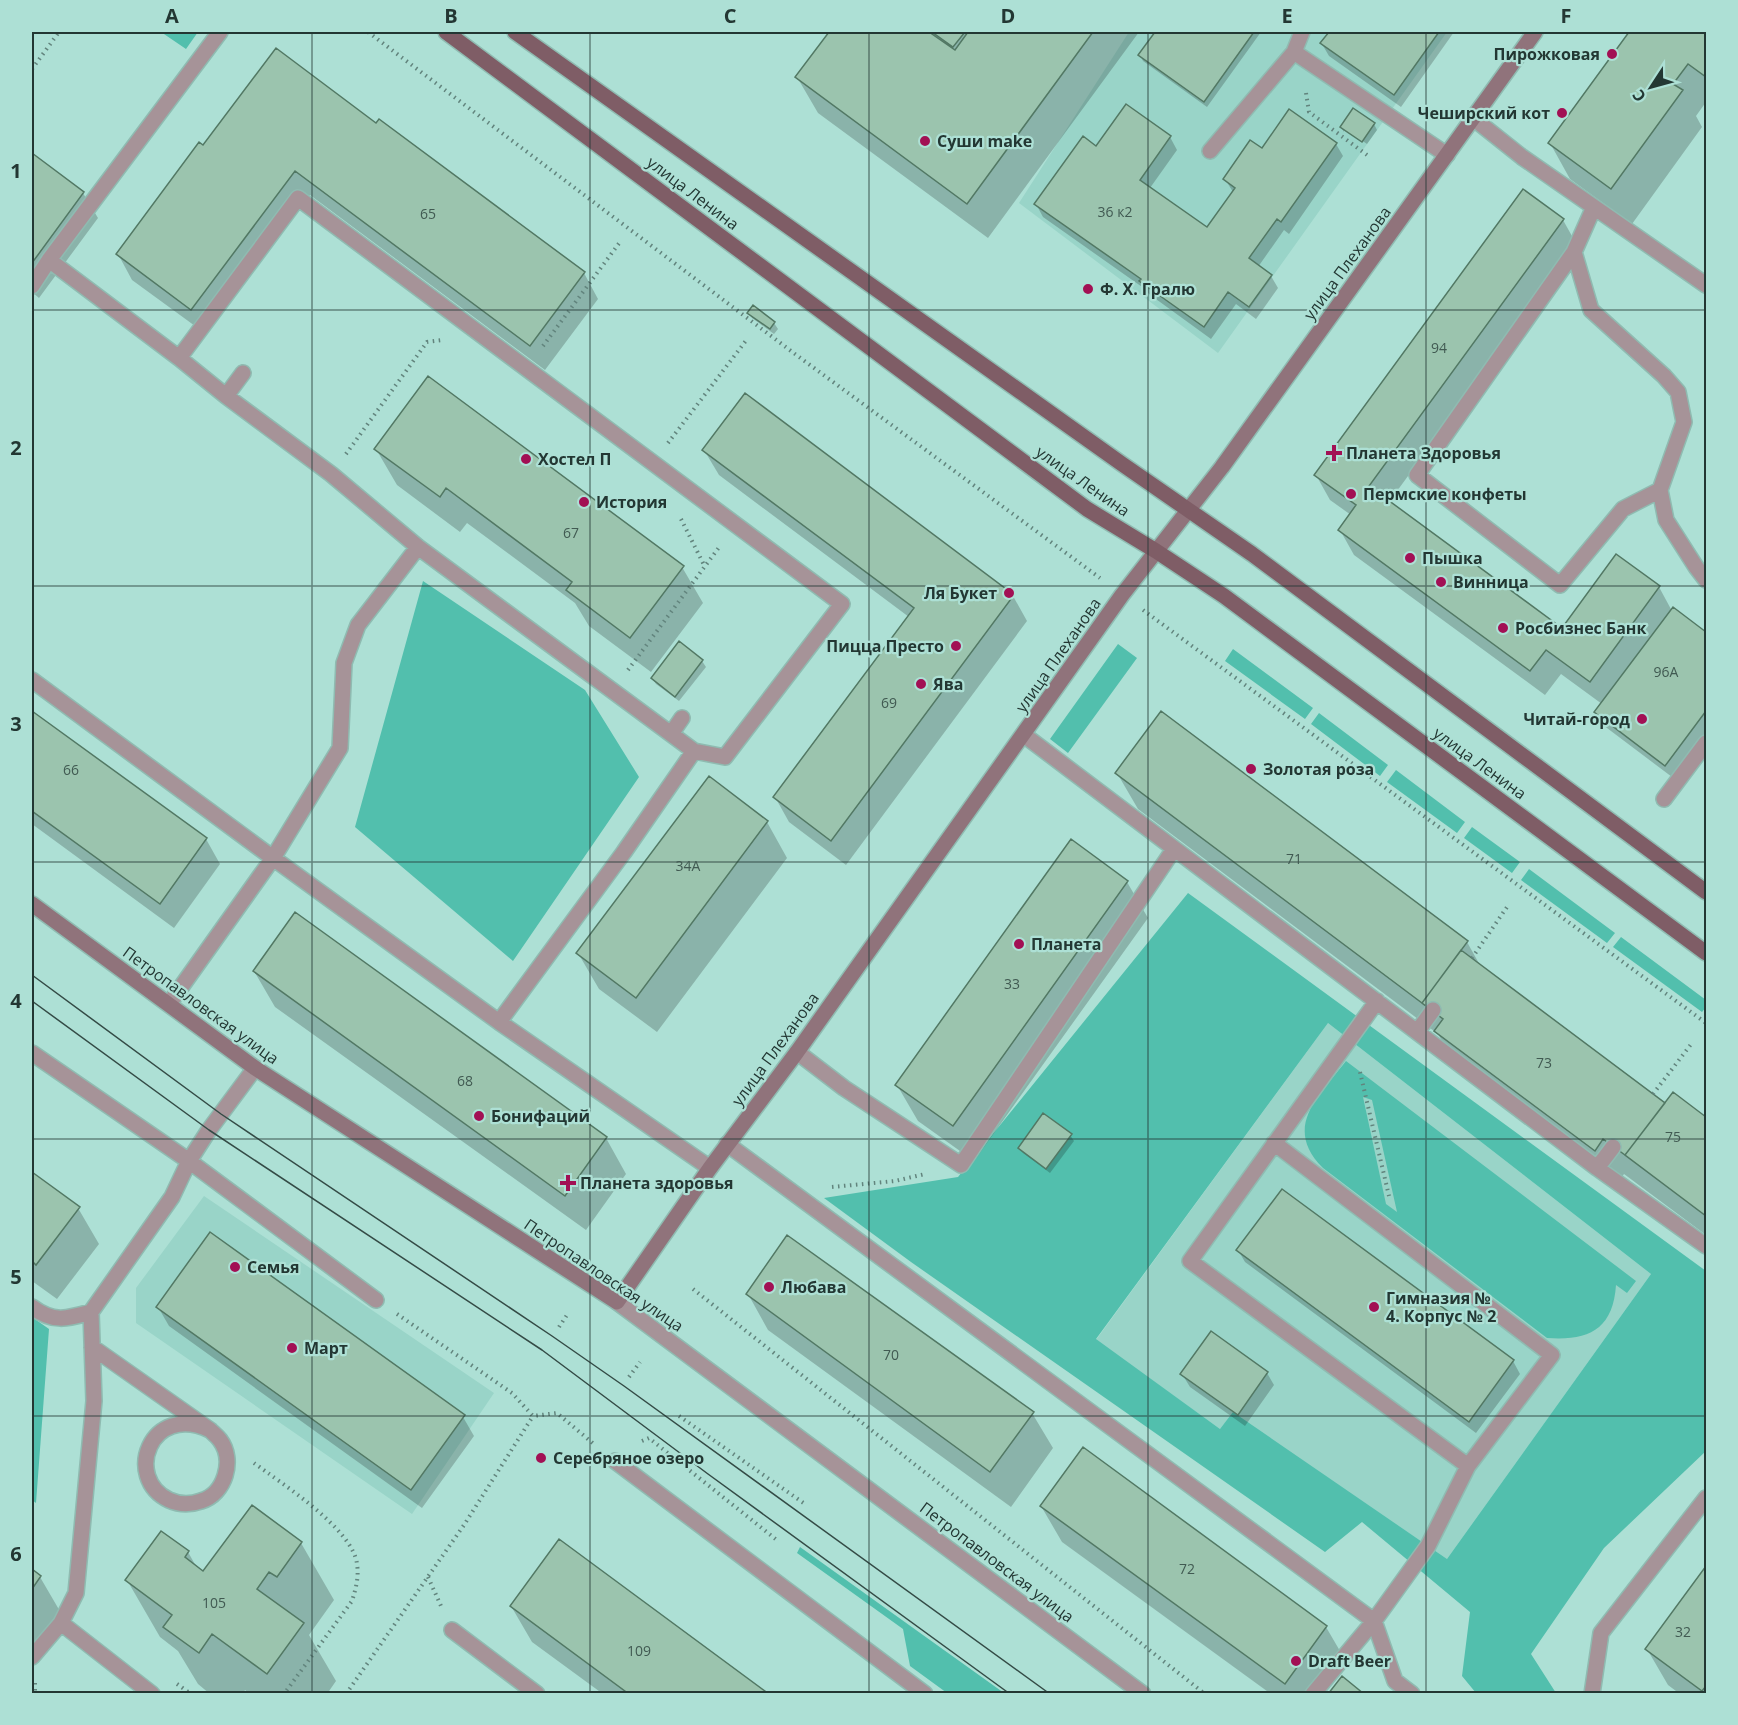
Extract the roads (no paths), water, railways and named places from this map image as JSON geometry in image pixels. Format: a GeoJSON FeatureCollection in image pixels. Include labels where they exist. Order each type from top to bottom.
{"type":"FeatureCollection","features":[{"type":"Feature","properties":{"kind":"main road","name":"улица Ленина"},"geometry":{"type":"LineString","coordinates":[[446,32],[1087,509],[1156,551],[1233,603],[1707,953]]}},
{"type":"Feature","properties":{"kind":"main road","name":"улица Ленина"},"geometry":{"type":"LineString","coordinates":[[515,32],[1252,554],[1707,892]]}},
{"type":"Feature","properties":{"kind":"main road","name":"улица Плеханова"},"geometry":{"type":"LineString","coordinates":[[617,1302],[727,1144],[797,1052],[1156,551],[1222,467],[1535,32]]}},
{"type":"Feature","properties":{"kind":"main road","name":"Петропавловская улица"},"geometry":{"type":"LineString","coordinates":[[32,904],[255,1068],[617,1302]]}},
{"type":"Feature","properties":{"kind":"street"},"geometry":{"type":"LineString","coordinates":[[32,286],[220,32]]}},
{"type":"Feature","properties":{"kind":"street"},"geometry":{"type":"LineString","coordinates":[[1210,151],[1294,52],[1302,32]]}},
{"type":"Feature","properties":{"kind":"street"},"geometry":{"type":"LineString","coordinates":[[1294,52],[1447,155]]}},
{"type":"Feature","properties":{"kind":"street"},"geometry":{"type":"LineString","coordinates":[[1473,118],[1522,157],[1707,285]]}},
{"type":"Feature","properties":{"kind":"street"},"geometry":{"type":"LineString","coordinates":[[49,261],[331,474],[418,547],[694,751],[725,757],[842,604],[298,198],[179,358]]}},
{"type":"Feature","properties":{"kind":"street"},"geometry":{"type":"LineString","coordinates":[[1594,207],[1574,252],[1417,475],[1560,585],[1623,509],[1660,490]]}},
{"type":"Feature","properties":{"kind":"street"},"geometry":{"type":"LineString","coordinates":[[1574,252],[1591,310],[1664,376],[1678,392],[1684,422],[1660,490],[1666,520],[1707,580]]}},
{"type":"Feature","properties":{"kind":"street"},"geometry":{"type":"LineString","coordinates":[[226,396],[243,373]]}},
{"type":"Feature","properties":{"kind":"street"},"geometry":{"type":"LineString","coordinates":[[169,1004],[273,858],[339,748],[344,663],[358,625],[418,547]]}},
{"type":"Feature","properties":{"kind":"street"},"geometry":{"type":"LineString","coordinates":[[32,680],[499,1022],[710,1168]]}},
{"type":"Feature","properties":{"kind":"street"},"geometry":{"type":"LineString","coordinates":[[671,734],[682,718]]}},
{"type":"Feature","properties":{"kind":"street"},"geometry":{"type":"LineString","coordinates":[[1024,735],[1597,1168],[1707,1246]]}},
{"type":"Feature","properties":{"kind":"street"},"geometry":{"type":"LineString","coordinates":[[1664,799],[1707,743]]}},
{"type":"Feature","properties":{"kind":"street"},"geometry":{"type":"LineString","coordinates":[[499,1022],[624,852],[694,751]]}},
{"type":"Feature","properties":{"kind":"street"},"geometry":{"type":"LineString","coordinates":[[797,1052],[844,1089],[961,1165],[1174,849]]}},
{"type":"Feature","properties":{"kind":"street"},"geometry":{"type":"LineString","coordinates":[[1377,1001],[1190,1261],[1468,1466]]}},
{"type":"Feature","properties":{"kind":"street"},"geometry":{"type":"LineString","coordinates":[[1417,1032],[1433,1010]]}},
{"type":"Feature","properties":{"kind":"street"},"geometry":{"type":"LineString","coordinates":[[32,1053],[189,1161],[376,1300]]}},
{"type":"Feature","properties":{"kind":"street"},"geometry":{"type":"LineString","coordinates":[[32,1658],[61,1623],[76,1593],[94,1401],[91,1312],[172,1197],[189,1161],[209,1130],[255,1068]]}},
{"type":"Feature","properties":{"kind":"street"},"geometry":{"type":"LineString","coordinates":[[1274,1143],[1552,1355],[1468,1466],[1428,1546],[1374,1621],[1313,1694]]}},
{"type":"Feature","properties":{"kind":"street"},"geometry":{"type":"LineString","coordinates":[[727,1144],[1374,1621],[1395,1681],[1412,1694]]}},
{"type":"Feature","properties":{"kind":"street"},"geometry":{"type":"LineString","coordinates":[[1597,1168],[1613,1147]]}},
{"type":"Feature","properties":{"kind":"street","name":"Петропавловская улица"},"geometry":{"type":"LineString","coordinates":[[617,1302],[1143,1694]]}},
{"type":"Feature","properties":{"kind":"street"},"geometry":{"type":"LineString","coordinates":[[32,1307],[40,1313],[66,1320],[91,1312]]}},
{"type":"Feature","properties":{"kind":"street"},"geometry":{"type":"LineString","coordinates":[[92,1347],[210,1430],[220,1440],[226,1453],[227,1467],[224,1481],[215,1493],[204,1501],[190,1504],[176,1503],[163,1497],[153,1487],[147,1474],[146,1459],[149,1446],[158,1434],[169,1426],[183,1422],[197,1424],[210,1430]]}},
{"type":"Feature","properties":{"kind":"street"},"geometry":{"type":"LineString","coordinates":[[615,1461],[925,1694]]}},
{"type":"Feature","properties":{"kind":"street"},"geometry":{"type":"LineString","coordinates":[[1592,1694],[1601,1633],[1707,1498]]}},
{"type":"Feature","properties":{"kind":"street"},"geometry":{"type":"LineString","coordinates":[[61,1623],[152,1694]]}},
{"type":"Feature","properties":{"kind":"street"},"geometry":{"type":"LineString","coordinates":[[452,1630],[537,1694]]}},
{"type":"Feature","properties":{"kind":"tram line"},"geometry":{"type":"LineString","coordinates":[[32,975],[221,1114],[624,1386],[1050,1694]]}},
{"type":"Feature","properties":{"kind":"tram line"},"geometry":{"type":"LineString","coordinates":[[32,1001],[209,1130],[542,1350],[1010,1694]]}},
{"type":"Feature","properties":{"kind":"place","name":"Пирожковая"},"geometry":{"type":"Point","coordinates":[1612,54]}},
{"type":"Feature","properties":{"kind":"place","name":"Чеширский кот"},"geometry":{"type":"Point","coordinates":[1562,113]}},
{"type":"Feature","properties":{"kind":"place","name":"Суши make"},"geometry":{"type":"Point","coordinates":[925,141]}},
{"type":"Feature","properties":{"kind":"place","name":"Ф. Х. Гралю"},"geometry":{"type":"Point","coordinates":[1088,289]}},
{"type":"Feature","properties":{"kind":"place","name":"Планета Здоровья"},"geometry":{"type":"Point","coordinates":[1334,453]}},
{"type":"Feature","properties":{"kind":"place","name":"Хостел П"},"geometry":{"type":"Point","coordinates":[526,459]}},
{"type":"Feature","properties":{"kind":"place","name":"Пермские конфеты"},"geometry":{"type":"Point","coordinates":[1351,494]}},
{"type":"Feature","properties":{"kind":"place","name":"История"},"geometry":{"type":"Point","coordinates":[584,502]}},
{"type":"Feature","properties":{"kind":"place","name":"Пышка"},"geometry":{"type":"Point","coordinates":[1410,558]}},
{"type":"Feature","properties":{"kind":"place","name":"Винница"},"geometry":{"type":"Point","coordinates":[1441,582]}},
{"type":"Feature","properties":{"kind":"place","name":"Ля Букет"},"geometry":{"type":"Point","coordinates":[1009,593]}},
{"type":"Feature","properties":{"kind":"place","name":"Росбизнес Банк"},"geometry":{"type":"Point","coordinates":[1503,628]}},
{"type":"Feature","properties":{"kind":"place","name":"Пицца Престо"},"geometry":{"type":"Point","coordinates":[956,646]}},
{"type":"Feature","properties":{"kind":"place","name":"Ява"},"geometry":{"type":"Point","coordinates":[921,684]}},
{"type":"Feature","properties":{"kind":"place","name":"Читай-город"},"geometry":{"type":"Point","coordinates":[1642,719]}},
{"type":"Feature","properties":{"kind":"place","name":"Золотая роза"},"geometry":{"type":"Point","coordinates":[1251,769]}},
{"type":"Feature","properties":{"kind":"place","name":"Планета"},"geometry":{"type":"Point","coordinates":[1019,944]}},
{"type":"Feature","properties":{"kind":"place","name":"Бонифаций"},"geometry":{"type":"Point","coordinates":[479,1116]}},
{"type":"Feature","properties":{"kind":"place","name":"Планета здоровья"},"geometry":{"type":"Point","coordinates":[568,1183]}},
{"type":"Feature","properties":{"kind":"place","name":"Семья"},"geometry":{"type":"Point","coordinates":[235,1267]}},
{"type":"Feature","properties":{"kind":"place","name":"Любава"},"geometry":{"type":"Point","coordinates":[769,1287]}},
{"type":"Feature","properties":{"kind":"place","name":"Гимназия № 4. Корпус № 2"},"geometry":{"type":"Point","coordinates":[1374,1307]}},
{"type":"Feature","properties":{"kind":"place","name":"Март"},"geometry":{"type":"Point","coordinates":[292,1348]}},
{"type":"Feature","properties":{"kind":"place","name":"Серебряное озеро"},"geometry":{"type":"Point","coordinates":[541,1458]}},
{"type":"Feature","properties":{"kind":"place","name":"Draft Beer"},"geometry":{"type":"Point","coordinates":[1296,1661]}}]}
